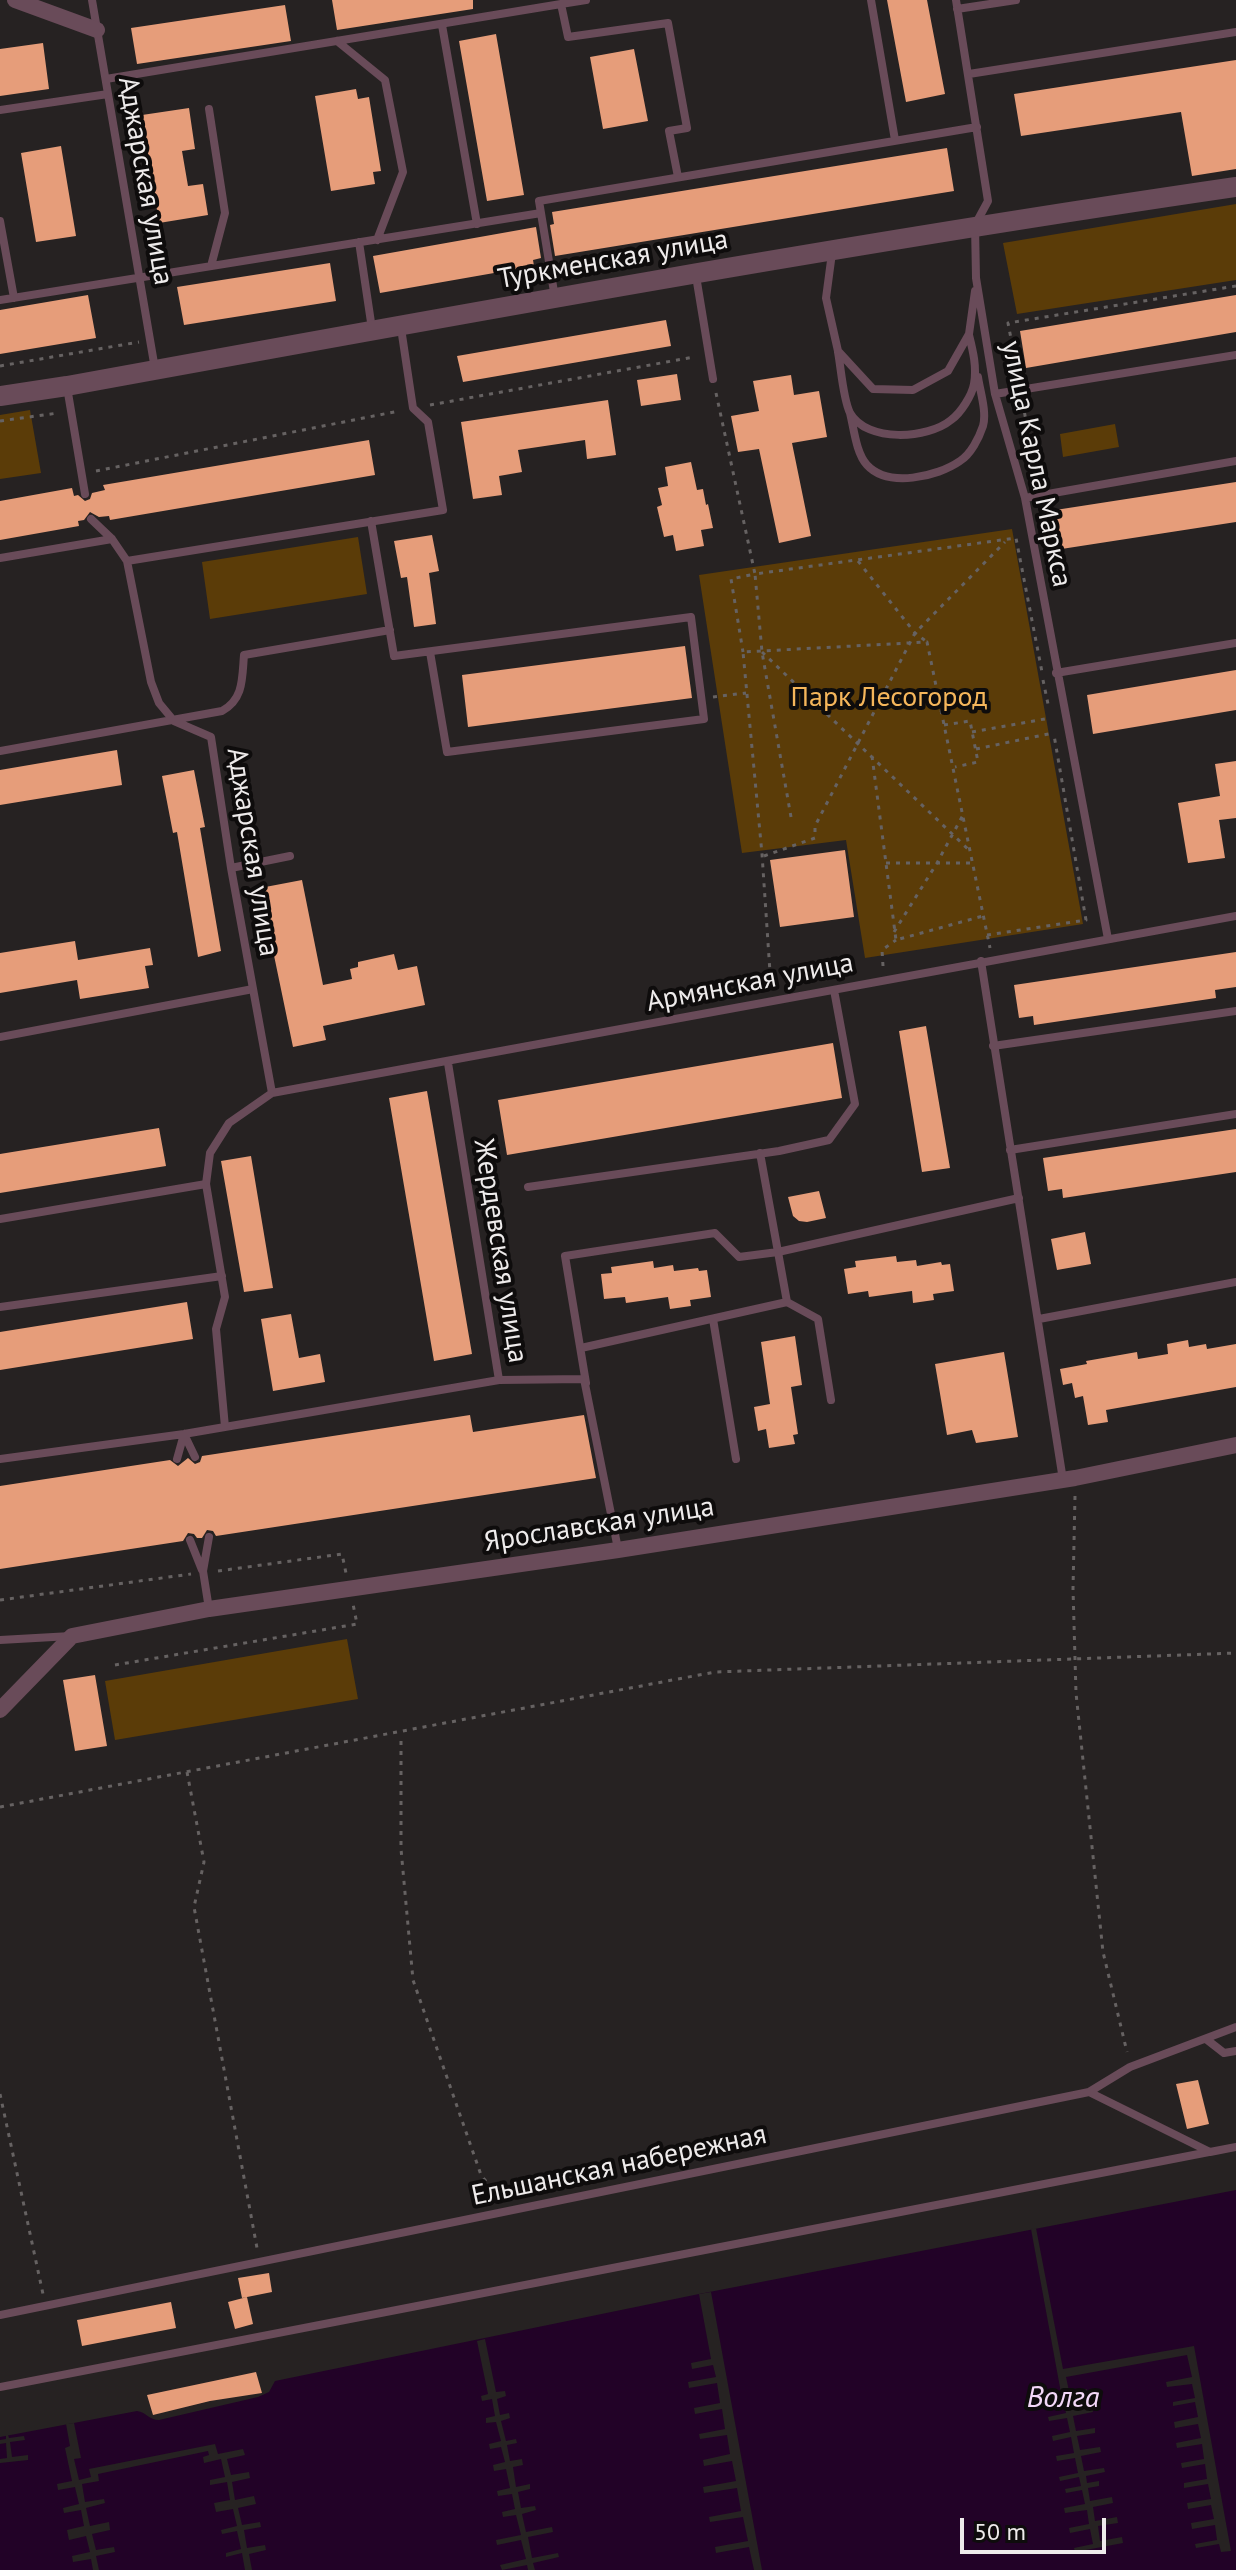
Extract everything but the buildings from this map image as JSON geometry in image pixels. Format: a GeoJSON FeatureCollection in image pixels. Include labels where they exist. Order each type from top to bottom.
{"type":"FeatureCollection","features":[{"type":"Feature","properties":{"kind":"street"},"geometry":{"type":"LineString","coordinates":[[0,1],[9,0]]}},
{"type":"Feature","properties":{"kind":"street"},"geometry":{"type":"LineString","coordinates":[[15,0],[97,30]]}},
{"type":"Feature","properties":{"kind":"street","name":"Туркменская улица"},"geometry":{"type":"LineString","coordinates":[[0,396],[833,249],[1236,187]]}},
{"type":"Feature","properties":{"kind":"street","name":"Ярославская улица"},"geometry":{"type":"LineString","coordinates":[[72,1636],[209,1609],[618,1550],[1069,1479],[1236,1445]]}},
{"type":"Feature","properties":{"kind":"street"},"geometry":{"type":"LineString","coordinates":[[0,1710],[72,1636]]}},
{"type":"Feature","properties":{"kind":"lane","name":"Аджарская улица"},"geometry":{"type":"LineString","coordinates":[[92,0],[155,370]]}},
{"type":"Feature","properties":{"kind":"lane"},"geometry":{"type":"LineString","coordinates":[[106,79],[586,0]]}},
{"type":"Feature","properties":{"kind":"lane"},"geometry":{"type":"LineString","coordinates":[[871,0],[895,140]]}},
{"type":"Feature","properties":{"kind":"lane"},"geometry":{"type":"LineString","coordinates":[[957,4],[1016,0]]}},
{"type":"Feature","properties":{"kind":"lane"},"geometry":{"type":"LineString","coordinates":[[561,4],[568,37],[668,23],[687,128],[669,131],[678,177]]}},
{"type":"Feature","properties":{"kind":"lane","name":"улица Карла Маркса"},"geometry":{"type":"LineString","coordinates":[[957,4],[988,201],[975,225],[976,278],[995,394],[1025,498],[1108,939]]}},
{"type":"Feature","properties":{"kind":"lane"},"geometry":{"type":"LineString","coordinates":[[442,25],[477,224]]}},
{"type":"Feature","properties":{"kind":"lane"},"geometry":{"type":"LineString","coordinates":[[969,74],[1236,32]]}},
{"type":"Feature","properties":{"kind":"lane"},"geometry":{"type":"LineString","coordinates":[[337,41],[385,80],[403,172],[377,240]]}},
{"type":"Feature","properties":{"kind":"lane"},"geometry":{"type":"LineString","coordinates":[[0,110],[108,94]]}},
{"type":"Feature","properties":{"kind":"lane"},"geometry":{"type":"LineString","coordinates":[[209,109],[225,213],[211,266]]}},
{"type":"Feature","properties":{"kind":"lane"},"geometry":{"type":"LineString","coordinates":[[555,298],[539,201],[977,127]]}},
{"type":"Feature","properties":{"kind":"lane"},"geometry":{"type":"LineString","coordinates":[[0,300],[541,213]]}},
{"type":"Feature","properties":{"kind":"lane"},"geometry":{"type":"LineString","coordinates":[[0,221],[14,298]]}},
{"type":"Feature","properties":{"kind":"lane"},"geometry":{"type":"LineString","coordinates":[[359,242],[372,332]]}},
{"type":"Feature","properties":{"kind":"lane"},"geometry":{"type":"LineString","coordinates":[[833,249],[826,298],[850,412],[859,451],[867,466],[882,475],[900,478],[917,476],[949,467],[962,460],[973,447],[985,421],[969,334],[976,278]]}},
{"type":"Feature","properties":{"kind":"lane"},"geometry":{"type":"LineString","coordinates":[[696,275],[713,379]]}},
{"type":"Feature","properties":{"kind":"lane"},"geometry":{"type":"LineString","coordinates":[[127,561],[443,510],[428,422],[413,408],[401,327]]}},
{"type":"Feature","properties":{"kind":"lane"},"geometry":{"type":"LineString","coordinates":[[838,351],[873,389],[913,390],[948,371],[969,334]]}},
{"type":"Feature","properties":{"kind":"lane"},"geometry":{"type":"LineString","coordinates":[[995,394],[1236,355]]}},
{"type":"Feature","properties":{"kind":"lane"},"geometry":{"type":"LineString","coordinates":[[850,412],[863,426],[889,436],[909,435],[951,421],[974,386],[975,361]]}},
{"type":"Feature","properties":{"kind":"lane"},"geometry":{"type":"LineString","coordinates":[[67,386],[85,494]]}},
{"type":"Feature","properties":{"kind":"lane"},"geometry":{"type":"LineString","coordinates":[[1025,498],[1236,461]]}},
{"type":"Feature","properties":{"kind":"lane"},"geometry":{"type":"LineString","coordinates":[[91,519],[112,539],[127,561],[151,682],[159,703],[174,721]]}},
{"type":"Feature","properties":{"kind":"lane"},"geometry":{"type":"LineString","coordinates":[[371,521],[394,656],[691,617],[704,719],[447,752],[430,652]]}},
{"type":"Feature","properties":{"kind":"lane"},"geometry":{"type":"LineString","coordinates":[[0,558],[112,539]]}},
{"type":"Feature","properties":{"kind":"lane"},"geometry":{"type":"LineString","coordinates":[[0,751],[222,711],[233,705],[240,694],[244,655],[390,630]]}},
{"type":"Feature","properties":{"kind":"lane"},"geometry":{"type":"LineString","coordinates":[[1056,673],[1236,643]]}},
{"type":"Feature","properties":{"kind":"lane","name":"Аджарская улица"},"geometry":{"type":"LineString","coordinates":[[174,721],[211,737],[231,868],[272,1093]]}},
{"type":"Feature","properties":{"kind":"lane"},"geometry":{"type":"LineString","coordinates":[[231,868],[290,856]]}},
{"type":"Feature","properties":{"kind":"lane","name":"Армянская улица"},"geometry":{"type":"LineString","coordinates":[[272,1093],[1236,916]]}},
{"type":"Feature","properties":{"kind":"lane"},"geometry":{"type":"LineString","coordinates":[[981,961],[1010,1150],[1069,1479]]}},
{"type":"Feature","properties":{"kind":"lane"},"geometry":{"type":"LineString","coordinates":[[0,1037],[253,989]]}},
{"type":"Feature","properties":{"kind":"lane"},"geometry":{"type":"LineString","coordinates":[[528,1187],[829,1140],[855,1104],[834,990]]}},
{"type":"Feature","properties":{"kind":"lane"},"geometry":{"type":"LineString","coordinates":[[993,1046],[1236,1011]]}},
{"type":"Feature","properties":{"kind":"lane","name":"Жердевская улица"},"geometry":{"type":"LineString","coordinates":[[448,1063],[499,1380],[584,1379],[587,1384]]}},
{"type":"Feature","properties":{"kind":"lane"},"geometry":{"type":"LineString","coordinates":[[225,1427],[216,1329],[225,1297],[206,1184],[210,1153],[229,1123],[272,1093]]}},
{"type":"Feature","properties":{"kind":"lane"},"geometry":{"type":"LineString","coordinates":[[1010,1150],[1236,1114]]}},
{"type":"Feature","properties":{"kind":"lane"},"geometry":{"type":"LineString","coordinates":[[760,1153],[787,1302]]}},
{"type":"Feature","properties":{"kind":"lane"},"geometry":{"type":"LineString","coordinates":[[0,1219],[206,1184]]}},
{"type":"Feature","properties":{"kind":"lane"},"geometry":{"type":"LineString","coordinates":[[618,1550],[565,1256],[715,1233],[739,1257],[778,1252],[1019,1198]]}},
{"type":"Feature","properties":{"kind":"lane"},"geometry":{"type":"LineString","coordinates":[[0,1307],[222,1276]]}},
{"type":"Feature","properties":{"kind":"lane"},"geometry":{"type":"LineString","coordinates":[[1039,1319],[1236,1282]]}},
{"type":"Feature","properties":{"kind":"lane"},"geometry":{"type":"LineString","coordinates":[[581,1348],[787,1302],[818,1319],[831,1400]]}},
{"type":"Feature","properties":{"kind":"lane"},"geometry":{"type":"LineString","coordinates":[[713,1319],[736,1459]]}},
{"type":"Feature","properties":{"kind":"lane"},"geometry":{"type":"LineString","coordinates":[[0,1459],[184,1434],[499,1380]]}},
{"type":"Feature","properties":{"kind":"lane"},"geometry":{"type":"LineString","coordinates":[[184,1434],[195,1457]]}},
{"type":"Feature","properties":{"kind":"lane"},"geometry":{"type":"LineString","coordinates":[[177,1459],[184,1434]]}},
{"type":"Feature","properties":{"kind":"lane"},"geometry":{"type":"LineString","coordinates":[[203,1572],[209,1537]]}},
{"type":"Feature","properties":{"kind":"lane"},"geometry":{"type":"LineString","coordinates":[[190,1540],[203,1572],[209,1609]]}},
{"type":"Feature","properties":{"kind":"lane"},"geometry":{"type":"LineString","coordinates":[[0,1640],[72,1636]]}},
{"type":"Feature","properties":{"kind":"lane","name":"Ельшанская набережная"},"geometry":{"type":"LineString","coordinates":[[0,2315],[1089,2092],[1130,2067],[1236,2027]]}},
{"type":"Feature","properties":{"kind":"lane"},"geometry":{"type":"LineString","coordinates":[[1206,2039],[1224,2053],[1236,2051]]}},
{"type":"Feature","properties":{"kind":"lane"},"geometry":{"type":"LineString","coordinates":[[1089,2092],[1210,2152]]}},
{"type":"Feature","properties":{"kind":"lane"},"geometry":{"type":"LineString","coordinates":[[0,2387],[1236,2147]]}},
{"type":"Feature","properties":{"kind":"path"},"geometry":{"type":"LineString","coordinates":[[1008,323],[1236,286]]}},
{"type":"Feature","properties":{"kind":"path"},"geometry":{"type":"LineString","coordinates":[[0,366],[150,340]]}},
{"type":"Feature","properties":{"kind":"path"},"geometry":{"type":"LineString","coordinates":[[81,474],[413,408],[709,354]]}},
{"type":"Feature","properties":{"kind":"path"},"geometry":{"type":"LineString","coordinates":[[713,379],[755,574],[762,652],[791,817]]}},
{"type":"Feature","properties":{"kind":"path"},"geometry":{"type":"LineString","coordinates":[[0,421],[69,411]]}},
{"type":"Feature","properties":{"kind":"path"},"geometry":{"type":"LineString","coordinates":[[772,1002],[747,693],[731,579],[1016,538],[1050,718],[972,732]]}},
{"type":"Feature","properties":{"kind":"path"},"geometry":{"type":"LineString","coordinates":[[762,856],[815,838],[815,826],[915,633],[1005,542]]}},
{"type":"Feature","properties":{"kind":"path"},"geometry":{"type":"LineString","coordinates":[[858,561],[915,633],[927,642],[987,935],[1086,920],[1053,733],[976,749]]}},
{"type":"Feature","properties":{"kind":"path"},"geometry":{"type":"LineString","coordinates":[[743,652],[927,642]]}},
{"type":"Feature","properties":{"kind":"path"},"geometry":{"type":"LineString","coordinates":[[762,652],[970,851]]}},
{"type":"Feature","properties":{"kind":"path"},"geometry":{"type":"LineString","coordinates":[[702,699],[747,693]]}},
{"type":"Feature","properties":{"kind":"path"},"geometry":{"type":"LineString","coordinates":[[944,725],[970,721],[978,762],[953,767]]}},
{"type":"Feature","properties":{"kind":"path"},"geometry":{"type":"LineString","coordinates":[[872,756],[896,940]]}},
{"type":"Feature","properties":{"kind":"path"},"geometry":{"type":"LineString","coordinates":[[894,932],[963,815]]}},
{"type":"Feature","properties":{"kind":"path"},"geometry":{"type":"LineString","coordinates":[[886,863],[973,863]]}},
{"type":"Feature","properties":{"kind":"path"},"geometry":{"type":"LineString","coordinates":[[883,980],[882,950],[896,940],[984,916]]}},
{"type":"Feature","properties":{"kind":"path"},"geometry":{"type":"LineString","coordinates":[[1069,1479],[1076,1693],[1103,1952],[1130,2067]]}},
{"type":"Feature","properties":{"kind":"path"},"geometry":{"type":"LineString","coordinates":[[0,1600],[342,1554]]}},
{"type":"Feature","properties":{"kind":"path"},"geometry":{"type":"LineString","coordinates":[[115,1665],[357,1624]]}},
{"type":"Feature","properties":{"kind":"path"},"geometry":{"type":"LineString","coordinates":[[0,1807],[715,1672],[1236,1653]]}},
{"type":"Feature","properties":{"kind":"path"},"geometry":{"type":"LineString","coordinates":[[401,1741],[401,1849],[413,1980],[481,2175],[509,2211]]}},
{"type":"Feature","properties":{"kind":"path"},"geometry":{"type":"LineString","coordinates":[[187,1772],[204,1862],[194,1907],[260,2262]]}},
{"type":"Feature","properties":{"kind":"path"},"geometry":{"type":"LineString","coordinates":[[0,2094],[46,2306]]}},
{"type":"Feature","properties":{"kind":"green space"},"geometry":{"type":"Polygon","coordinates":[[[1236,204],[1236,280],[1017,314],[1003,243],[1236,204]]]}},
{"type":"Feature","properties":{"kind":"green space"},"geometry":{"type":"Polygon","coordinates":[[[30,410],[41,473],[0,479],[0,415],[30,410]]]}},
{"type":"Feature","properties":{"kind":"green space"},"geometry":{"type":"Polygon","coordinates":[[[1115,424],[1119,447],[1063,457],[1060,434],[1115,424]]]}},
{"type":"Feature","properties":{"kind":"green space","name":"Парк Лесогород"},"geometry":{"type":"Polygon","coordinates":[[[1012,529],[1083,924],[865,958],[846,840],[742,853],[699,575],[1012,529]]]}},
{"type":"Feature","properties":{"kind":"green space"},"geometry":{"type":"Polygon","coordinates":[[[358,537],[367,594],[210,619],[202,562],[358,537]]]}},
{"type":"Feature","properties":{"kind":"green space"},"geometry":{"type":"Polygon","coordinates":[[[347,1639],[358,1699],[115,1740],[105,1681],[347,1639]]]}},
{"type":"Feature","properties":{"kind":"water","name":"Волга"},"geometry":{"type":"Polygon","coordinates":[[[1236,2190],[1236,2570],[0,2570],[0,2437],[137,2411],[159,2420],[258,2397],[269,2392],[275,2381],[699,2294],[1236,2190]]]}},
{"type":"Feature","properties":{"kind":"pier"},"geometry":{"type":"Polygon","coordinates":[[[1036,2228],[1063,2369],[1194,2346],[1231,2551],[1221,2552],[1219,2544],[1196,2548],[1195,2544],[1217,2540],[1215,2525],[1192,2529],[1191,2523],[1214,2519],[1211,2505],[1188,2509],[1187,2503],[1211,2499],[1208,2484],[1184,2488],[1184,2483],[1207,2479],[1205,2464],[1182,2468],[1181,2463],[1204,2459],[1202,2444],[1177,2448],[1176,2443],[1201,2438],[1198,2424],[1175,2428],[1174,2422],[1198,2417],[1195,2402],[1173,2406],[1173,2402],[1195,2398],[1192,2384],[1167,2387],[1166,2382],[1192,2377],[1187,2355],[1066,2377],[1069,2391],[1087,2389],[1087,2393],[1070,2396],[1072,2410],[1092,2407],[1093,2412],[1073,2416],[1076,2431],[1095,2428],[1095,2433],[1077,2436],[1080,2450],[1100,2447],[1101,2452],[1081,2456],[1084,2471],[1104,2468],[1105,2472],[1086,2476],[1087,2483],[1099,2481],[1099,2486],[1088,2488],[1090,2501],[1112,2497],[1113,2503],[1093,2507],[1095,2521],[1117,2517],[1118,2523],[1098,2526],[1100,2541],[1122,2537],[1123,2543],[1075,2552],[1074,2548],[1093,2544],[1090,2529],[1070,2533],[1069,2528],[1089,2524],[1087,2510],[1065,2513],[1064,2508],[1085,2504],[1082,2490],[1066,2493],[1065,2489],[1081,2486],[1079,2477],[1060,2481],[1059,2477],[1078,2473],[1075,2458],[1057,2461],[1056,2456],[1074,2453],[1071,2437],[1053,2441],[1052,2436],[1070,2432],[1067,2418],[1049,2421],[1048,2417],[1066,2413],[1063,2398],[1045,2401],[1044,2396],[1061,2393],[1031,2229],[1036,2228]]]}},
{"type":"Feature","properties":{"kind":"pier"},"geometry":{"type":"Polygon","coordinates":[[[711,2292],[762,2570],[754,2570],[749,2547],[716,2553],[715,2547],[748,2541],[743,2517],[710,2522],[709,2517],[741,2511],[737,2488],[704,2493],[703,2487],[736,2481],[732,2461],[704,2466],[703,2460],[730,2454],[727,2435],[700,2439],[699,2434],[725,2429],[722,2409],[695,2414],[694,2408],[720,2403],[717,2383],[689,2388],[688,2382],[716,2377],[713,2365],[692,2369],[691,2363],[711,2359],[699,2294],[711,2292]]]}},
{"type":"Feature","properties":{"kind":"pier"},"geometry":{"type":"Polygon","coordinates":[[[485,2339],[496,2392],[505,2391],[506,2396],[497,2399],[500,2415],[509,2413],[510,2418],[501,2421],[506,2441],[516,2439],[517,2443],[507,2445],[510,2461],[522,2459],[523,2465],[513,2467],[516,2487],[530,2484],[530,2489],[518,2492],[521,2508],[535,2506],[536,2510],[522,2514],[526,2532],[552,2527],[553,2532],[528,2537],[532,2558],[558,2553],[559,2557],[533,2563],[535,2570],[528,2570],[527,2565],[502,2570],[500,2565],[526,2559],[521,2540],[497,2545],[496,2540],[521,2535],[516,2515],[503,2517],[502,2512],[515,2509],[512,2494],[498,2496],[497,2491],[510,2488],[506,2469],[494,2471],[493,2465],[505,2462],[501,2447],[490,2449],[489,2444],[501,2441],[496,2422],[486,2423],[486,2418],[495,2416],[492,2399],[482,2401],[481,2396],[488,2394],[477,2341],[485,2339]]]}},
{"type":"Feature","properties":{"kind":"pier"},"geometry":{"type":"Polygon","coordinates":[[[74,2423],[81,2458],[74,2459],[79,2480],[91,2477],[89,2469],[215,2444],[218,2454],[243,2449],[245,2455],[227,2459],[231,2475],[249,2472],[250,2478],[232,2482],[235,2500],[254,2496],[256,2504],[238,2508],[242,2525],[260,2522],[261,2527],[244,2530],[247,2548],[265,2545],[266,2550],[249,2554],[252,2570],[245,2570],[242,2553],[226,2557],[226,2553],[241,2549],[237,2531],[222,2534],[221,2530],[237,2526],[233,2509],[216,2512],[214,2503],[230,2500],[227,2482],[210,2485],[210,2480],[225,2477],[221,2459],[204,2463],[203,2457],[209,2455],[208,2451],[98,2474],[99,2481],[82,2484],[85,2502],[104,2499],[105,2503],[86,2508],[90,2526],[109,2522],[110,2530],[92,2534],[96,2550],[114,2547],[115,2552],[96,2556],[99,2570],[93,2570],[91,2559],[73,2562],[72,2556],[90,2552],[86,2536],[69,2540],[67,2530],[84,2526],[81,2510],[64,2513],[63,2508],[79,2504],[75,2487],[58,2490],[57,2484],[72,2481],[65,2448],[70,2446],[66,2424],[74,2423]]]}},
{"type":"Feature","properties":{"kind":"pier"},"geometry":{"type":"Polygon","coordinates":[[[6,2435],[9,2438],[24,2436],[25,2440],[10,2442],[12,2457],[28,2455],[28,2460],[0,2463],[0,2459],[7,2458],[6,2443],[0,2444],[6,2435]]]}}]}
